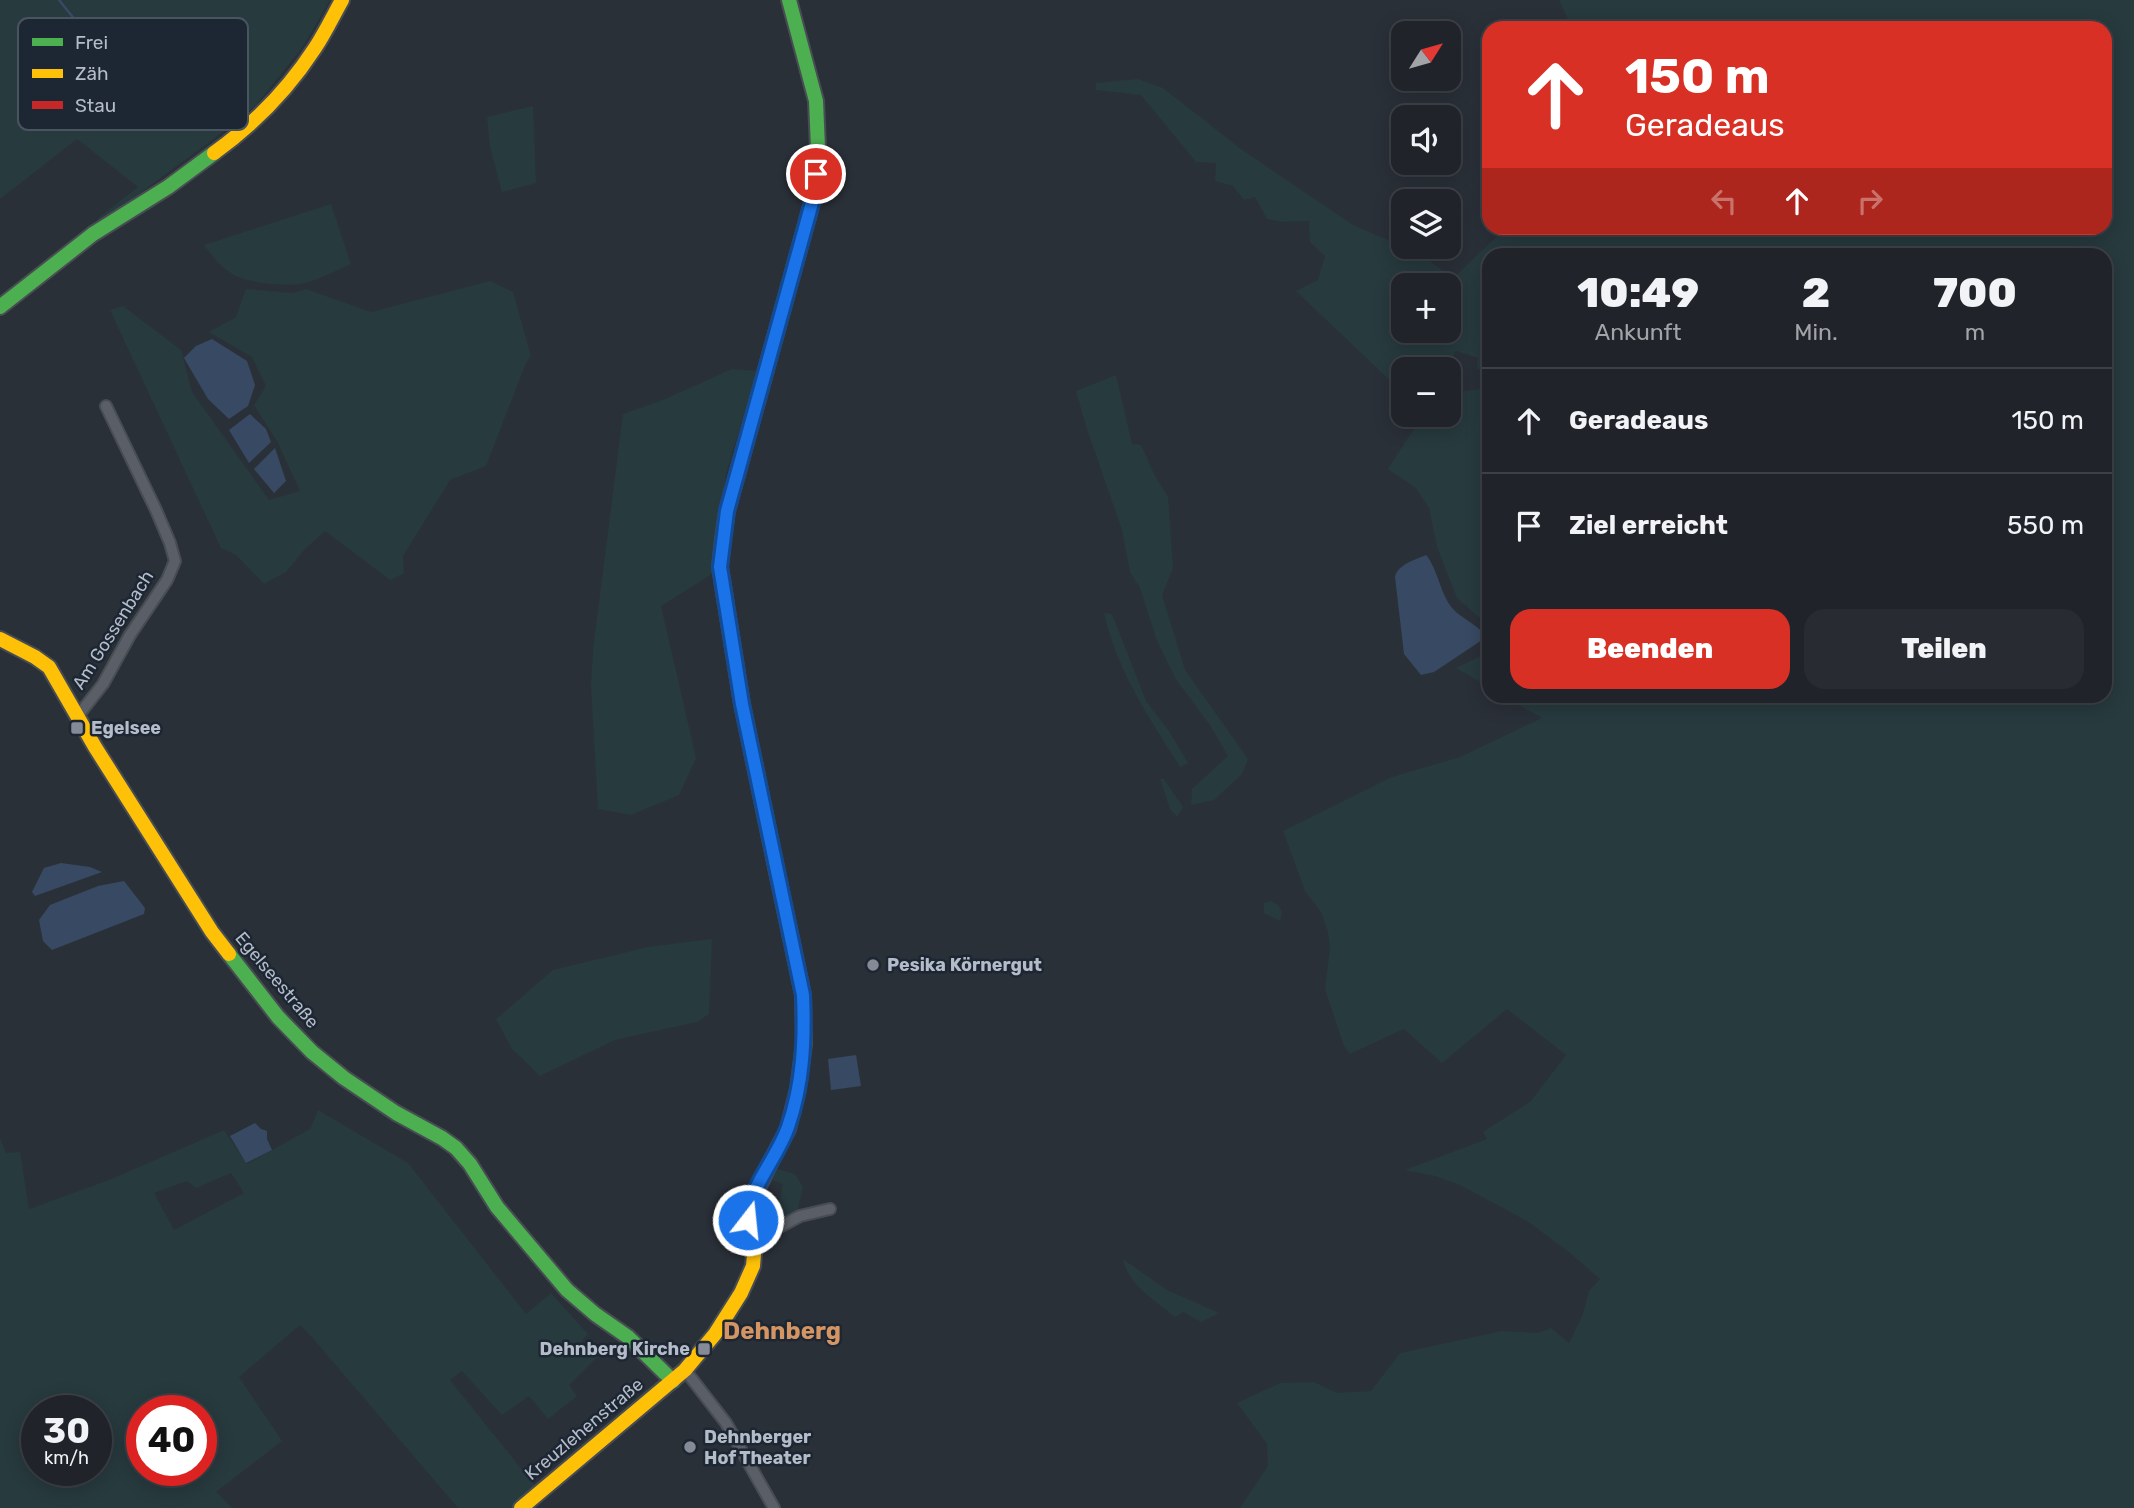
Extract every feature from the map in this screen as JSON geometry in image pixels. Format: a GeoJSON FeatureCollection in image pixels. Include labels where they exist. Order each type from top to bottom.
{"type":"FeatureCollection","features":[{"type":"Feature","properties":{"kind":"street"},"geometry":{"type":"LineString","coordinates":[[248,125],[272,102],[315,48],[342,0]]}},
{"type":"Feature","properties":{"kind":"street"},"geometry":{"type":"LineString","coordinates":[[673,1381],[715,1334],[741,1293],[753,1266],[755,1244],[748,1221],[748,1209],[788,1129],[798,1089],[804,1044],[803,995],[742,704],[720,567],[727,511],[813,199],[818,148],[816,101],[789,0]]}},
{"type":"Feature","properties":{"kind":"street"},"geometry":{"type":"LineString","coordinates":[[0,307],[93,234],[168,187],[243,130]]}},
{"type":"Feature","properties":{"kind":"street","name":"Am Gossenbach"},"geometry":{"type":"LineString","coordinates":[[77,717],[103,684],[130,635],[167,580],[175,558],[156,510],[106,406]]}},
{"type":"Feature","properties":{"kind":"street","name":"Egelseestraße"},"geometry":{"type":"LineString","coordinates":[[0,639],[48,667],[212,932],[278,1017],[312,1052],[344,1077],[396,1113],[456,1148],[505,1216],[567,1290],[628,1337],[673,1381]]}},
{"type":"Feature","properties":{"kind":"street"},"geometry":{"type":"LineString","coordinates":[[755,1244],[800,1216],[830,1209]]}},
{"type":"Feature","properties":{"kind":"street"},"geometry":{"type":"LineString","coordinates":[[685,1370],[726,1423],[774,1508]]}},
{"type":"Feature","properties":{"kind":"street","name":"Kreuzlehenstraße"},"geometry":{"type":"LineString","coordinates":[[521,1508],[673,1381]]}},
{"type":"Feature","properties":{"kind":"green space"},"geometry":{"type":"Polygon","coordinates":[[[0,0],[330,0],[302,48],[248,112],[248,18],[18,18],[18,130],[226,130],[101,222],[98,218],[138,187],[77,139],[0,199],[0,0]]]}},
{"type":"Feature","properties":{"kind":"green space"},"geometry":{"type":"Polygon","coordinates":[[[1559,0],[2134,0],[2134,1508],[1240,1508],[1268,1466],[1267,1444],[1237,1403],[1280,1383],[1314,1382],[1337,1393],[1371,1391],[1400,1353],[1502,1331],[1538,1333],[1551,1328],[1569,1343],[1583,1314],[1589,1291],[1600,1279],[1527,1221],[1460,1185],[1435,1176],[1405,1170],[1487,1139],[1483,1132],[1531,1101],[1566,1055],[1507,1009],[1442,1063],[1404,1029],[1350,1054],[1344,1046],[1325,989],[1330,948],[1328,932],[1321,912],[1305,891],[1283,831],[1392,777],[1460,757],[1542,718],[1516,703],[2112,703],[2112,248],[1485,248],[1499,235],[2112,235],[2112,21],[1569,21],[1559,0]]]}},
{"type":"Feature","properties":{"kind":"green space"},"geometry":{"type":"Polygon","coordinates":[[[1138,79],[1163,88],[1241,149],[1353,225],[1391,241],[1391,259],[1427,259],[1446,273],[1391,273],[1391,343],[1461,343],[1461,273],[1458,273],[1482,251],[1482,369],[1477,369],[1478,358],[1456,351],[1453,357],[1391,357],[1391,382],[1296,291],[1318,280],[1325,256],[1310,242],[1309,221],[1283,222],[1267,219],[1255,197],[1244,200],[1233,186],[1215,181],[1216,163],[1196,162],[1141,95],[1096,90],[1096,83],[1138,79]]]}},
{"type":"Feature","properties":{"kind":"green space"},"geometry":{"type":"Polygon","coordinates":[[[533,106],[536,183],[502,192],[490,147],[487,117],[533,106]]]}},
{"type":"Feature","properties":{"kind":"green space"},"geometry":{"type":"Polygon","coordinates":[[[331,204],[351,264],[311,281],[281,285],[240,278],[219,263],[204,245],[331,204]]]}},
{"type":"Feature","properties":{"kind":"green space"},"geometry":{"type":"Polygon","coordinates":[[[490,281],[513,292],[531,356],[486,466],[450,480],[403,556],[404,573],[390,580],[325,531],[286,572],[264,584],[236,555],[221,548],[110,310],[123,306],[181,350],[192,392],[269,500],[300,491],[278,443],[254,405],[266,386],[252,357],[209,332],[236,317],[246,289],[293,293],[306,289],[371,312],[490,281]]]}},
{"type":"Feature","properties":{"kind":"green space"},"geometry":{"type":"Polygon","coordinates":[[[732,369],[757,371],[726,474],[715,572],[661,606],[696,758],[679,795],[631,815],[598,809],[591,686],[593,650],[623,414],[665,399],[732,369]]]}},
{"type":"Feature","properties":{"kind":"green space"},"geometry":{"type":"Polygon","coordinates":[[[1116,375],[1132,444],[1141,445],[1168,497],[1173,568],[1162,595],[1185,670],[1248,759],[1242,774],[1214,800],[1191,805],[1192,789],[1228,756],[1210,725],[1175,678],[1156,638],[1140,588],[1130,572],[1122,530],[1087,429],[1076,391],[1116,375]]]}},
{"type":"Feature","properties":{"kind":"green space"},"geometry":{"type":"Polygon","coordinates":[[[1482,389],[1482,620],[1457,598],[1437,547],[1429,508],[1416,488],[1388,469],[1415,427],[1461,427],[1461,392],[1482,389]]]}},
{"type":"Feature","properties":{"kind":"green space"},"geometry":{"type":"Polygon","coordinates":[[[1104,613],[1112,614],[1146,701],[1169,731],[1188,763],[1180,767],[1135,693],[1109,634],[1104,613]]]}},
{"type":"Feature","properties":{"kind":"green space"},"geometry":{"type":"Polygon","coordinates":[[[1482,655],[1482,683],[1456,668],[1482,655]]]}},
{"type":"Feature","properties":{"kind":"green space"},"geometry":{"type":"Polygon","coordinates":[[[1160,779],[1164,779],[1183,807],[1177,817],[1170,809],[1160,779]]]}},
{"type":"Feature","properties":{"kind":"green space"},"geometry":{"type":"Polygon","coordinates":[[[1271,901],[1278,905],[1282,912],[1280,921],[1264,913],[1264,903],[1271,901]]]}},
{"type":"Feature","properties":{"kind":"green space"},"geometry":{"type":"Polygon","coordinates":[[[712,939],[709,1014],[697,1022],[615,1040],[540,1076],[512,1049],[496,1019],[553,970],[648,947],[712,939]]]}},
{"type":"Feature","properties":{"kind":"green space"},"geometry":{"type":"Polygon","coordinates":[[[318,1110],[408,1163],[526,1314],[551,1293],[588,1334],[582,1341],[597,1357],[569,1385],[577,1396],[548,1419],[529,1396],[502,1415],[462,1371],[450,1380],[536,1487],[513,1508],[458,1508],[300,1325],[239,1377],[282,1441],[216,1492],[232,1508],[0,1508],[0,1138],[6,1153],[20,1152],[29,1209],[109,1180],[224,1130],[247,1164],[310,1129],[318,1110]],[[231,1173],[196,1188],[187,1181],[154,1193],[174,1230],[244,1193],[231,1173]]]}},
{"type":"Feature","properties":{"kind":"green space"},"geometry":{"type":"Polygon","coordinates":[[[774,1168],[795,1174],[803,1187],[797,1213],[779,1225],[773,1221],[783,1184],[772,1180],[774,1168]]]}},
{"type":"Feature","properties":{"kind":"green space"},"geometry":{"type":"Polygon","coordinates":[[[1123,1259],[1167,1290],[1219,1313],[1201,1322],[1183,1312],[1175,1317],[1137,1285],[1123,1259]]]}},
{"type":"Feature","properties":{"kind":"water"},"geometry":{"type":"Polygon","coordinates":[[[212,339],[247,361],[255,385],[248,406],[229,419],[208,399],[184,358],[196,346],[212,339]]]}},
{"type":"Feature","properties":{"kind":"water"},"geometry":{"type":"Polygon","coordinates":[[[250,414],[266,429],[271,442],[249,463],[229,430],[250,414]]]}},
{"type":"Feature","properties":{"kind":"water"},"geometry":{"type":"Polygon","coordinates":[[[275,448],[286,481],[274,493],[254,469],[275,448]]]}},
{"type":"Feature","properties":{"kind":"water"},"geometry":{"type":"Polygon","coordinates":[[[1426,555],[1453,609],[1482,632],[1479,642],[1434,672],[1421,675],[1404,654],[1395,577],[1403,566],[1426,555]]]}},
{"type":"Feature","properties":{"kind":"water"},"geometry":{"type":"Polygon","coordinates":[[[61,863],[90,867],[102,872],[35,896],[32,892],[44,868],[61,863]]]}},
{"type":"Feature","properties":{"kind":"water"},"geometry":{"type":"Polygon","coordinates":[[[124,881],[145,908],[144,914],[52,950],[43,941],[39,920],[50,905],[98,886],[124,881]]]}},
{"type":"Feature","properties":{"kind":"water"},"geometry":{"type":"Polygon","coordinates":[[[856,1055],[861,1086],[831,1090],[828,1059],[856,1055]]]}},
{"type":"Feature","properties":{"kind":"water"},"geometry":{"type":"Polygon","coordinates":[[[255,1123],[267,1131],[272,1150],[246,1163],[230,1136],[255,1123]]]}},
{"type":"Feature","properties":{"kind":"waterway"},"geometry":{"type":"LineString","coordinates":[[59,0],[74,18]]}},
{"type":"Feature","properties":{"kind":"traffic: fast"},"geometry":{"type":"LineString","coordinates":[[789,0],[816,101],[818,148],[815,175]]}},
{"type":"Feature","properties":{"kind":"traffic: fast"},"geometry":{"type":"LineString","coordinates":[[0,307],[93,234],[168,187],[214,153]]}},
{"type":"Feature","properties":{"kind":"traffic: fast"},"geometry":{"type":"LineString","coordinates":[[723,539],[720,567],[742,704],[777,872]]}},
{"type":"Feature","properties":{"kind":"traffic: fast"},"geometry":{"type":"LineString","coordinates":[[229,954],[278,1017],[312,1052],[344,1078],[396,1113],[456,1148],[470,1164],[497,1207],[567,1290],[628,1337],[673,1381]]}},
{"type":"Feature","properties":{"kind":"traffic: slow"},"geometry":{"type":"LineString","coordinates":[[248,125],[305,63],[342,0]]}},
{"type":"Feature","properties":{"kind":"traffic: slow"},"geometry":{"type":"LineString","coordinates":[[214,153],[242,130]]}},
{"type":"Feature","properties":{"kind":"traffic: slow"},"geometry":{"type":"LineString","coordinates":[[0,639],[49,667],[95,747],[212,932],[229,954]]}},
{"type":"Feature","properties":{"kind":"traffic: slow"},"geometry":{"type":"LineString","coordinates":[[521,1508],[685,1370],[715,1334],[741,1293],[753,1266],[755,1243],[748,1221],[748,1209],[770,1163]]}},
{"type":"Feature","properties":{"kind":"traffic: jam"},"geometry":{"type":"LineString","coordinates":[[723,539],[727,511],[813,199],[815,175]]}},
{"type":"Feature","properties":{"kind":"traffic: jam"},"geometry":{"type":"LineString","coordinates":[[770,1163],[788,1129],[798,1089],[804,1044],[803,995],[777,872]]}},
{"type":"Feature","properties":{"kind":"place","name":"Egelsee"},"geometry":{"type":"Point","coordinates":[77,728]}},
{"type":"Feature","properties":{"kind":"place","name":"Pesika Körnergut"},"geometry":{"type":"Point","coordinates":[873,965]}},
{"type":"Feature","properties":{"kind":"place","name":"Dehnberg Kirche"},"geometry":{"type":"Point","coordinates":[704,1349]}},
{"type":"Feature","properties":{"kind":"place","name":"Dehnberger Hof Theater"},"geometry":{"type":"Point","coordinates":[690,1447]}},
{"type":"Feature","properties":{"kind":"district","name":"Dehnberg"},"geometry":{"type":"Point","coordinates":[782,1331]}},
{"type":"Feature","properties":{"kind":"route"},"geometry":{"type":"LineString","coordinates":[[748,1220],[748,1209],[755,1191],[788,1129],[802,1064],[804,1018],[803,995],[742,704],[720,567],[727,511],[813,199],[816,174]]}}]}
